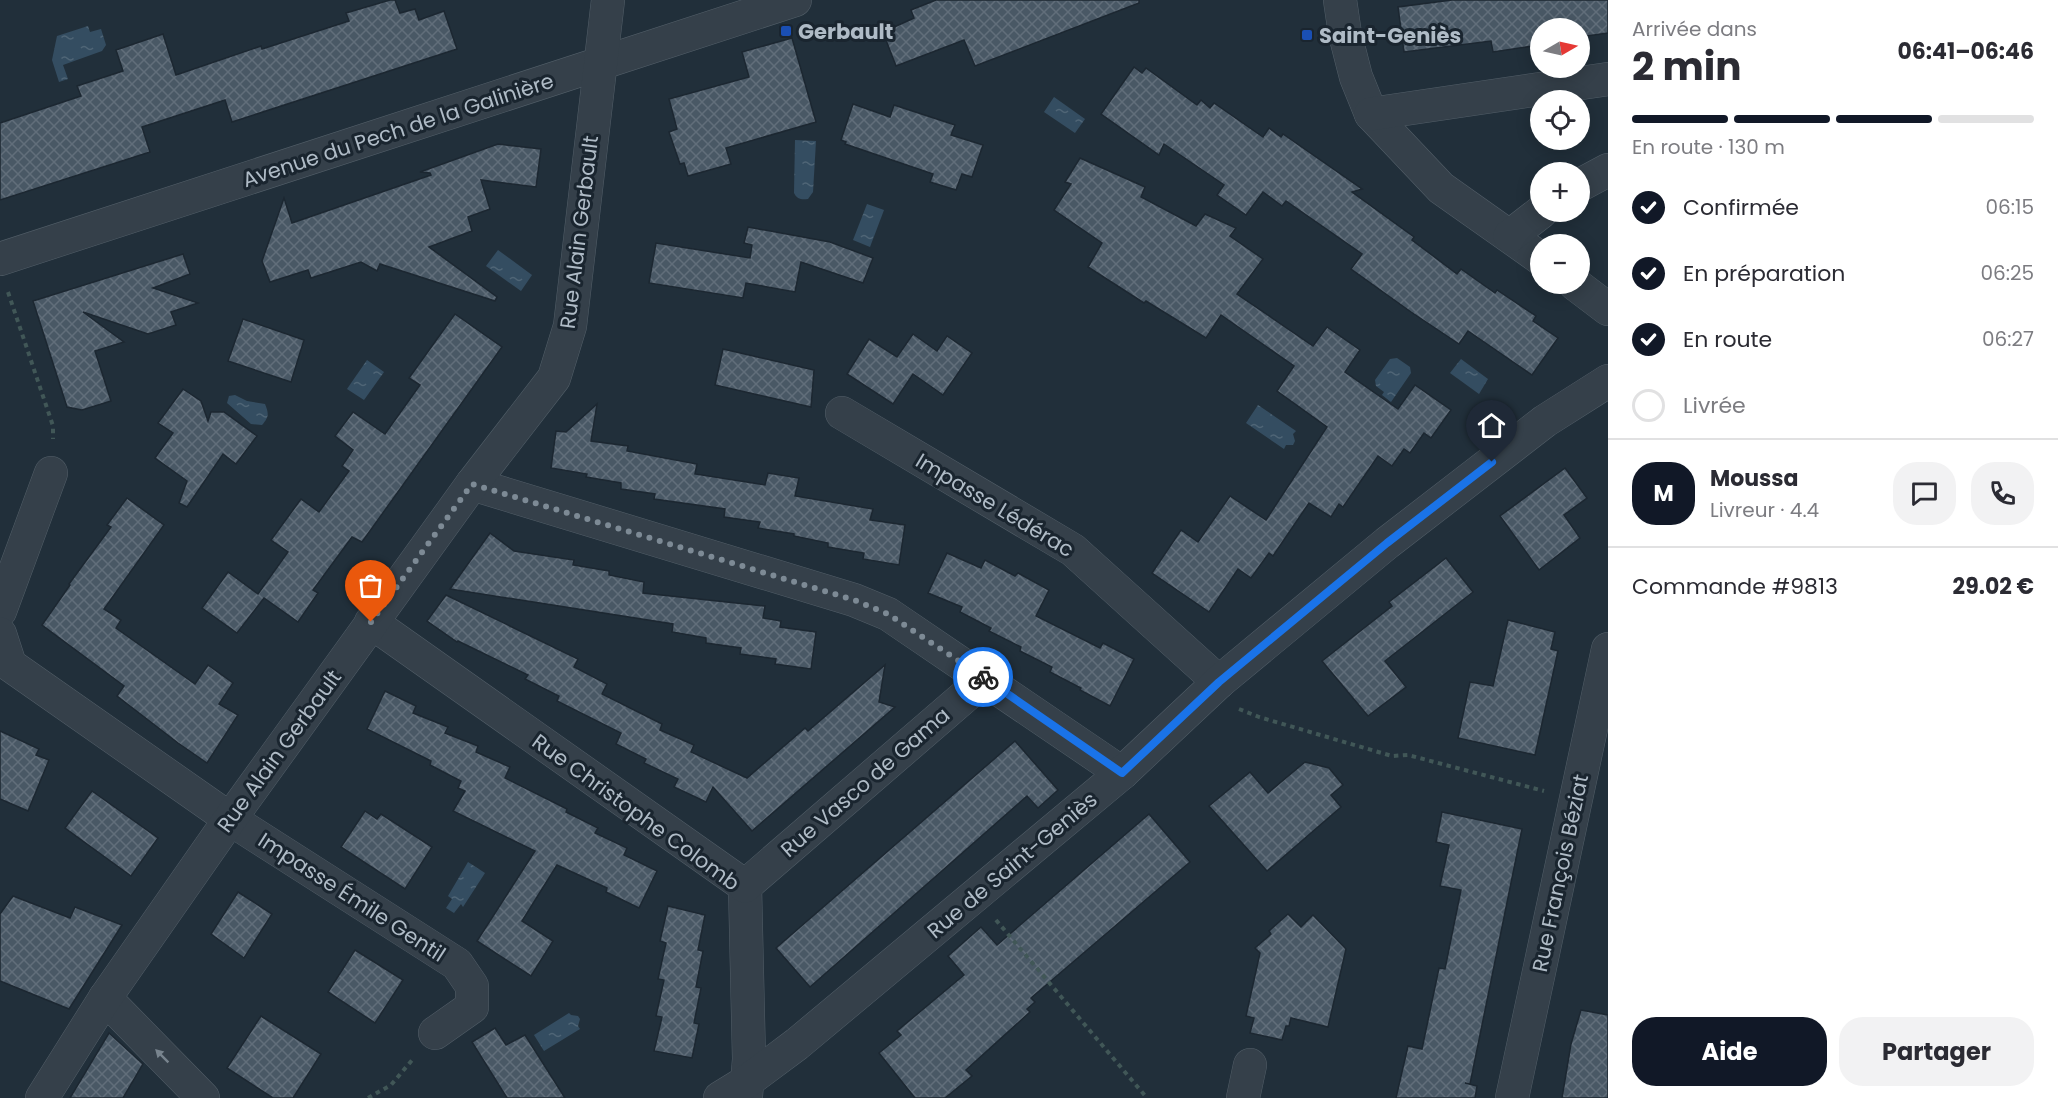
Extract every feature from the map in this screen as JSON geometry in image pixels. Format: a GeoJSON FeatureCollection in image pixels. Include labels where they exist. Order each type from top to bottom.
{"type":"FeatureCollection","features":[{"type":"Feature","properties":{"kind":"street","name":"Rue Alain Gerbault"},"geometry":{"type":"LineString","coordinates":[[42,1098],[105,998],[230,819],[472,484],[554,378],[570,326],[608,0]]}},
{"type":"Feature","properties":{"kind":"street","name":"Avenue du Pech de la Galinière"},"geometry":{"type":"LineString","coordinates":[[0,259],[795,0]]}},
{"type":"Feature","properties":{"kind":"street"},"geometry":{"type":"LineString","coordinates":[[1340,0],[1345,34],[1356,77],[1371,114],[1441,188],[1530,251]]}},
{"type":"Feature","properties":{"kind":"street"},"geometry":{"type":"LineString","coordinates":[[1371,114],[1608,79]]}},
{"type":"Feature","properties":{"kind":"street"},"geometry":{"type":"LineString","coordinates":[[1590,180],[1608,170]]}},
{"type":"Feature","properties":{"kind":"street"},"geometry":{"type":"LineString","coordinates":[[1510,236],[1530,220]]}},
{"type":"Feature","properties":{"kind":"street"},"geometry":{"type":"LineString","coordinates":[[1588,294],[1608,309]]}},
{"type":"Feature","properties":{"kind":"street","name":"Rue de Saint-Geniès"},"geometry":{"type":"LineString","coordinates":[[737,1093],[1122,773],[1212,689],[1387,543],[1545,422],[1607,384]]}},
{"type":"Feature","properties":{"kind":"street","name":"Impasse Lédérac"},"geometry":{"type":"LineString","coordinates":[[842,413],[1073,550],[1212,689]]}},
{"type":"Feature","properties":{"kind":"street"},"geometry":{"type":"LineString","coordinates":[[0,611],[51,473]]}},
{"type":"Feature","properties":{"kind":"street"},"geometry":{"type":"LineString","coordinates":[[472,484],[854,600],[888,614],[986,678],[1122,773]]}},
{"type":"Feature","properties":{"kind":"street","name":"Rue Christophe Colomb"},"geometry":{"type":"LineString","coordinates":[[371,622],[745,886],[749,1059],[737,1093]]}},
{"type":"Feature","properties":{"kind":"street"},"geometry":{"type":"LineString","coordinates":[[0,634],[10,665],[230,819]]}},
{"type":"Feature","properties":{"kind":"street","name":"Rue François Béziat"},"geometry":{"type":"LineString","coordinates":[[1512,1098],[1608,649]]}},
{"type":"Feature","properties":{"kind":"street","name":"Rue Vasco de Gama"},"geometry":{"type":"LineString","coordinates":[[745,886],[986,678]]}},
{"type":"Feature","properties":{"kind":"street","name":"Impasse Émile Gentil"},"geometry":{"type":"LineString","coordinates":[[230,819],[457,964],[472,986],[472,1007],[435,1033]]}},
{"type":"Feature","properties":{"kind":"street"},"geometry":{"type":"LineString","coordinates":[[105,998],[203,1098]]}},
{"type":"Feature","properties":{"kind":"street"},"geometry":{"type":"LineString","coordinates":[[1243,1098],[1250,1065]]}},
{"type":"Feature","properties":{"kind":"path"},"geometry":{"type":"LineString","coordinates":[[8,291],[53,426],[51,473]]}},
{"type":"Feature","properties":{"kind":"path"},"geometry":{"type":"LineString","coordinates":[[1212,689],[1259,717],[1392,756],[1408,755],[1575,799]]}},
{"type":"Feature","properties":{"kind":"path"},"geometry":{"type":"LineString","coordinates":[[975,896],[1146,1098]]}},
{"type":"Feature","properties":{"kind":"path"},"geometry":{"type":"LineString","coordinates":[[369,1098],[391,1085],[435,1033]]}},
{"type":"Feature","properties":{"kind":"water"},"geometry":{"type":"Polygon","coordinates":[[[88,26],[90,32],[101,29],[106,45],[102,51],[63,65],[68,79],[59,82],[52,60],[57,36],[88,26]]]}},
{"type":"Feature","properties":{"kind":"water"},"geometry":{"type":"Polygon","coordinates":[[[1054,97],[1085,119],[1075,133],[1044,112],[1054,97]]]}},
{"type":"Feature","properties":{"kind":"water"},"geometry":{"type":"Polygon","coordinates":[[[795,140],[816,141],[813,192],[808,199],[800,199],[794,193],[795,140]]]}},
{"type":"Feature","properties":{"kind":"water"},"geometry":{"type":"Polygon","coordinates":[[[867,204],[884,210],[870,247],[853,240],[867,204]]]}},
{"type":"Feature","properties":{"kind":"water"},"geometry":{"type":"Polygon","coordinates":[[[498,250],[532,275],[521,291],[486,266],[498,250]]]}},
{"type":"Feature","properties":{"kind":"water"},"geometry":{"type":"Polygon","coordinates":[[[1397,358],[1410,367],[1411,373],[1391,402],[1382,395],[1384,392],[1376,386],[1375,380],[1390,359],[1397,358]]]}},
{"type":"Feature","properties":{"kind":"water"},"geometry":{"type":"Polygon","coordinates":[[[1461,359],[1488,379],[1479,394],[1450,373],[1461,359]]]}},
{"type":"Feature","properties":{"kind":"water"},"geometry":{"type":"Polygon","coordinates":[[[367,360],[384,372],[364,400],[347,389],[367,360]]]}},
{"type":"Feature","properties":{"kind":"water"},"geometry":{"type":"Polygon","coordinates":[[[235,395],[247,401],[265,404],[268,415],[262,425],[251,424],[227,403],[229,396],[235,395]]]}},
{"type":"Feature","properties":{"kind":"water"},"geometry":{"type":"Polygon","coordinates":[[[1258,405],[1296,431],[1293,434],[1295,441],[1293,445],[1286,445],[1284,449],[1246,423],[1258,405]]]}},
{"type":"Feature","properties":{"kind":"water"},"geometry":{"type":"Polygon","coordinates":[[[468,862],[485,873],[463,907],[461,904],[454,913],[446,908],[452,899],[448,896],[468,862]]]}},
{"type":"Feature","properties":{"kind":"water"},"geometry":{"type":"Polygon","coordinates":[[[569,1013],[578,1016],[580,1029],[544,1051],[534,1035],[569,1013]]]}},
{"type":"Feature","properties":{"kind":"building"},"geometry":{"type":"Polygon","coordinates":[[[395,0],[400,13],[415,9],[419,20],[444,11],[457,49],[232,122],[225,100],[142,127],[150,152],[0,200],[0,123],[81,96],[77,86],[123,71],[116,50],[163,34],[176,75],[261,46],[262,49],[349,21],[346,13],[395,0]]]}},
{"type":"Feature","properties":{"kind":"building"},"geometry":{"type":"Polygon","coordinates":[[[936,0],[1139,0],[1139,3],[975,66],[964,40],[896,66],[884,35],[893,32],[892,28],[914,18],[911,10],[936,0]]]}},
{"type":"Feature","properties":{"kind":"building"},"geometry":{"type":"Polygon","coordinates":[[[1452,0],[1608,0],[1608,33],[1590,36],[1590,18],[1530,18],[1530,46],[1493,52],[1491,41],[1404,52],[1398,7],[1452,0]]]}},
{"type":"Feature","properties":{"kind":"building"},"geometry":{"type":"Polygon","coordinates":[[[792,38],[816,122],[726,148],[731,164],[688,176],[684,163],[680,164],[669,132],[677,129],[669,99],[749,77],[742,52],[792,38]]]}},
{"type":"Feature","properties":{"kind":"building"},"geometry":{"type":"Polygon","coordinates":[[[1134,67],[1142,73],[1146,68],[1197,105],[1201,100],[1210,108],[1214,103],[1263,137],[1269,128],[1281,137],[1283,134],[1362,189],[1352,192],[1414,237],[1412,240],[1457,274],[1461,269],[1495,293],[1497,290],[1536,316],[1533,321],[1558,338],[1532,375],[1468,331],[1459,344],[1411,312],[1351,269],[1362,254],[1286,201],[1282,206],[1263,192],[1246,215],[1217,195],[1224,185],[1164,144],[1159,155],[1101,114],[1134,67]]]}},
{"type":"Feature","properties":{"kind":"building"},"geometry":{"type":"Polygon","coordinates":[[[853,104],[890,117],[894,105],[955,125],[951,135],[983,145],[972,177],[962,174],[956,190],[930,182],[933,174],[845,144],[846,142],[841,140],[853,104]]]}},
{"type":"Feature","properties":{"kind":"building"},"geometry":{"type":"Polygon","coordinates":[[[498,144],[541,149],[536,187],[481,180],[490,209],[468,217],[472,231],[429,247],[497,297],[495,301],[380,264],[377,271],[361,262],[311,278],[308,270],[270,282],[262,261],[284,198],[292,223],[431,175],[420,172],[498,144]]]}},
{"type":"Feature","properties":{"kind":"building"},"geometry":{"type":"Polygon","coordinates":[[[1080,158],[1145,187],[1141,197],[1196,226],[1205,214],[1236,228],[1230,236],[1263,259],[1237,294],[1313,346],[1327,327],[1360,350],[1345,372],[1398,409],[1415,385],[1451,410],[1431,438],[1424,433],[1410,453],[1404,449],[1392,466],[1378,456],[1343,507],[1339,504],[1331,517],[1309,503],[1273,556],[1269,553],[1251,578],[1238,569],[1209,612],[1152,573],[1181,530],[1198,542],[1230,496],[1266,520],[1327,427],[1277,391],[1294,366],[1221,315],[1206,338],[1146,301],[1144,303],[1088,267],[1102,243],[1054,210],[1071,184],[1065,182],[1080,158]]]}},
{"type":"Feature","properties":{"kind":"building"},"geometry":{"type":"Polygon","coordinates":[[[748,227],[830,242],[873,258],[863,283],[801,262],[795,292],[746,283],[743,298],[649,283],[656,243],[750,258],[752,245],[744,243],[748,227]]]}},
{"type":"Feature","properties":{"kind":"building"},"geometry":{"type":"Polygon","coordinates":[[[183,254],[190,274],[153,288],[198,303],[171,312],[176,325],[148,334],[83,312],[124,342],[95,351],[111,401],[82,410],[67,407],[33,301],[183,254]]]}},
{"type":"Feature","properties":{"kind":"building"},"geometry":{"type":"Polygon","coordinates":[[[455,314],[502,347],[362,542],[352,537],[313,590],[318,593],[298,622],[264,598],[237,633],[202,608],[228,572],[258,594],[288,552],[271,540],[301,499],[319,512],[349,471],[342,466],[353,450],[335,436],[353,412],[385,434],[420,385],[409,378],[455,314]]]}},
{"type":"Feature","properties":{"kind":"building"},"geometry":{"type":"Polygon","coordinates":[[[243,319],[304,340],[291,382],[228,361],[243,319]]]}},
{"type":"Feature","properties":{"kind":"building"},"geometry":{"type":"Polygon","coordinates":[[[913,334],[937,351],[947,336],[972,353],[943,395],[913,374],[893,404],[847,374],[869,339],[897,357],[913,334]]]}},
{"type":"Feature","properties":{"kind":"building"},"geometry":{"type":"Polygon","coordinates":[[[723,349],[814,370],[811,407],[715,385],[723,349]]]}},
{"type":"Feature","properties":{"kind":"building"},"geometry":{"type":"Polygon","coordinates":[[[183,389],[201,401],[208,421],[211,412],[224,412],[257,436],[236,464],[223,454],[187,507],[179,503],[187,481],[155,458],[173,433],[158,423],[183,389]]]}},
{"type":"Feature","properties":{"kind":"building"},"geometry":{"type":"Polygon","coordinates":[[[597,404],[591,441],[628,446],[627,451],[697,464],[695,474],[765,485],[768,473],[799,478],[795,496],[873,509],[870,520],[905,525],[899,565],[863,559],[864,553],[828,547],[828,543],[794,536],[794,534],[758,528],[760,522],[724,517],[725,509],[654,499],[655,494],[621,489],[621,483],[551,468],[556,431],[566,432],[597,404]]]}},
{"type":"Feature","properties":{"kind":"building"},"geometry":{"type":"Polygon","coordinates":[[[1565,468],[1587,498],[1564,515],[1580,538],[1539,570],[1500,516],[1565,468]]]}},
{"type":"Feature","properties":{"kind":"building"},"geometry":{"type":"Polygon","coordinates":[[[127,498],[164,525],[104,609],[121,620],[116,628],[195,684],[208,665],[233,683],[219,704],[238,715],[207,763],[117,696],[124,686],[42,625],[111,527],[107,525],[127,498]]]}},
{"type":"Feature","properties":{"kind":"building"},"geometry":{"type":"Polygon","coordinates":[[[490,533],[514,551],[574,560],[573,565],[609,571],[609,575],[644,582],[643,593],[765,606],[763,618],[781,621],[780,627],[816,632],[811,669],[775,664],[776,659],[740,654],[741,648],[706,643],[706,638],[672,632],[673,624],[450,589],[490,533]]]}},
{"type":"Feature","properties":{"kind":"building"},"geometry":{"type":"Polygon","coordinates":[[[947,553],[981,568],[985,560],[1015,576],[1018,573],[1049,590],[1036,616],[1100,648],[1103,643],[1134,659],[1110,706],[1050,672],[1052,667],[1020,651],[1021,647],[989,631],[991,628],[960,612],[962,607],[928,593],[947,553]]]}},
{"type":"Feature","properties":{"kind":"building"},"geometry":{"type":"Polygon","coordinates":[[[1446,558],[1473,592],[1385,661],[1406,687],[1368,716],[1322,661],[1392,606],[1389,602],[1446,558]]]}},
{"type":"Feature","properties":{"kind":"building"},"geometry":{"type":"Polygon","coordinates":[[[446,595],[578,659],[574,667],[607,684],[602,694],[662,724],[660,730],[694,745],[691,752],[747,778],[805,728],[808,731],[885,665],[879,702],[895,707],[752,831],[713,787],[706,802],[674,787],[678,779],[644,763],[646,759],[616,744],[621,733],[557,701],[559,696],[525,679],[528,675],[457,642],[427,621],[446,595]]]}},
{"type":"Feature","properties":{"kind":"building"},"geometry":{"type":"Polygon","coordinates":[[[1508,620],[1555,632],[1551,649],[1558,651],[1535,755],[1458,738],[1470,682],[1493,686],[1508,620]]]}},
{"type":"Feature","properties":{"kind":"building"},"geometry":{"type":"Polygon","coordinates":[[[385,691],[416,706],[413,713],[448,727],[445,733],[478,746],[476,752],[510,767],[505,778],[567,809],[566,812],[598,828],[595,833],[627,848],[624,855],[657,871],[639,908],[606,892],[607,888],[557,865],[522,921],[553,941],[531,976],[477,941],[535,851],[453,811],[465,791],[458,788],[461,781],[430,765],[431,761],[367,729],[385,691]]]}},
{"type":"Feature","properties":{"kind":"building"},"geometry":{"type":"Polygon","coordinates":[[[0,731],[39,749],[36,755],[49,760],[28,811],[0,799],[0,731]]]}},
{"type":"Feature","properties":{"kind":"building"},"geometry":{"type":"Polygon","coordinates":[[[1015,741],[1058,790],[1038,808],[1027,796],[810,987],[776,948],[1015,741]]]}},
{"type":"Feature","properties":{"kind":"building"},"geometry":{"type":"Polygon","coordinates":[[[1305,762],[1329,768],[1343,785],[1331,795],[1341,807],[1267,871],[1209,806],[1250,772],[1268,793],[1305,762]]]}},
{"type":"Feature","properties":{"kind":"building"},"geometry":{"type":"Polygon","coordinates":[[[92,791],[158,838],[131,876],[65,828],[92,791]]]}},
{"type":"Feature","properties":{"kind":"building"},"geometry":{"type":"Polygon","coordinates":[[[365,811],[377,819],[381,814],[432,847],[405,889],[341,847],[365,811]]]}},
{"type":"Feature","properties":{"kind":"building"},"geometry":{"type":"Polygon","coordinates":[[[1442,812],[1522,829],[1470,1084],[1465,1083],[1477,1086],[1475,1098],[1396,1098],[1408,1046],[1422,1049],[1439,968],[1445,969],[1461,890],[1440,886],[1449,845],[1436,842],[1442,812]]]}},
{"type":"Feature","properties":{"kind":"building"},"geometry":{"type":"Polygon","coordinates":[[[1149,814],[1190,862],[1031,998],[1035,1002],[1027,1009],[1030,1012],[966,1070],[972,1076],[945,1098],[915,1098],[879,1053],[901,1035],[897,1031],[964,975],[948,956],[981,927],[997,945],[1149,814]]]}},
{"type":"Feature","properties":{"kind":"building"},"geometry":{"type":"Polygon","coordinates":[[[238,892],[272,914],[244,958],[211,934],[238,892]]]}},
{"type":"Feature","properties":{"kind":"building"},"geometry":{"type":"Polygon","coordinates":[[[13,896],[70,918],[75,907],[122,925],[69,1009],[0,981],[0,914],[13,896]]]}},
{"type":"Feature","properties":{"kind":"building"},"geometry":{"type":"Polygon","coordinates":[[[668,906],[705,915],[698,950],[703,951],[696,987],[701,988],[694,1023],[699,1024],[692,1058],[654,1051],[662,1017],[656,1016],[664,980],[658,979],[666,943],[660,941],[668,906]]]}},
{"type":"Feature","properties":{"kind":"building"},"geometry":{"type":"Polygon","coordinates":[[[1288,914],[1301,927],[1313,915],[1346,949],[1328,1027],[1291,1018],[1282,1040],[1250,1033],[1254,1018],[1246,1016],[1260,953],[1255,948],[1288,914]]]}},
{"type":"Feature","properties":{"kind":"building"},"geometry":{"type":"Polygon","coordinates":[[[355,950],[403,980],[375,1023],[328,992],[355,950]]]}},
{"type":"Feature","properties":{"kind":"building"},"geometry":{"type":"Polygon","coordinates":[[[1581,1010],[1608,1015],[1608,1098],[1562,1098],[1571,1044],[1581,1010]]]}},
{"type":"Feature","properties":{"kind":"building"},"geometry":{"type":"Polygon","coordinates":[[[261,1016],[321,1054],[293,1098],[273,1098],[227,1068],[261,1016]]]}},
{"type":"Feature","properties":{"kind":"building"},"geometry":{"type":"Polygon","coordinates":[[[495,1028],[506,1045],[525,1035],[565,1098],[507,1098],[472,1042],[495,1028]]]}},
{"type":"Feature","properties":{"kind":"building"},"geometry":{"type":"Polygon","coordinates":[[[109,1033],[143,1064],[123,1098],[70,1098],[109,1033]]]}},
{"type":"Feature","properties":{"kind":"way so far"},"geometry":{"type":"LineString","coordinates":[[371,622],[472,484],[854,600],[888,614],[983,677]]}},
{"type":"Feature","properties":{"kind":"place","name":"Gerbault"},"geometry":{"type":"Point","coordinates":[786,31]}},
{"type":"Feature","properties":{"kind":"place","name":"Saint-Geniès"},"geometry":{"type":"Point","coordinates":[1307,35]}},
{"type":"Feature","properties":{"kind":"route"},"geometry":{"type":"LineString","coordinates":[[983,677],[1122,773],[1219,682],[1387,543],[1492,462]]}}]}
